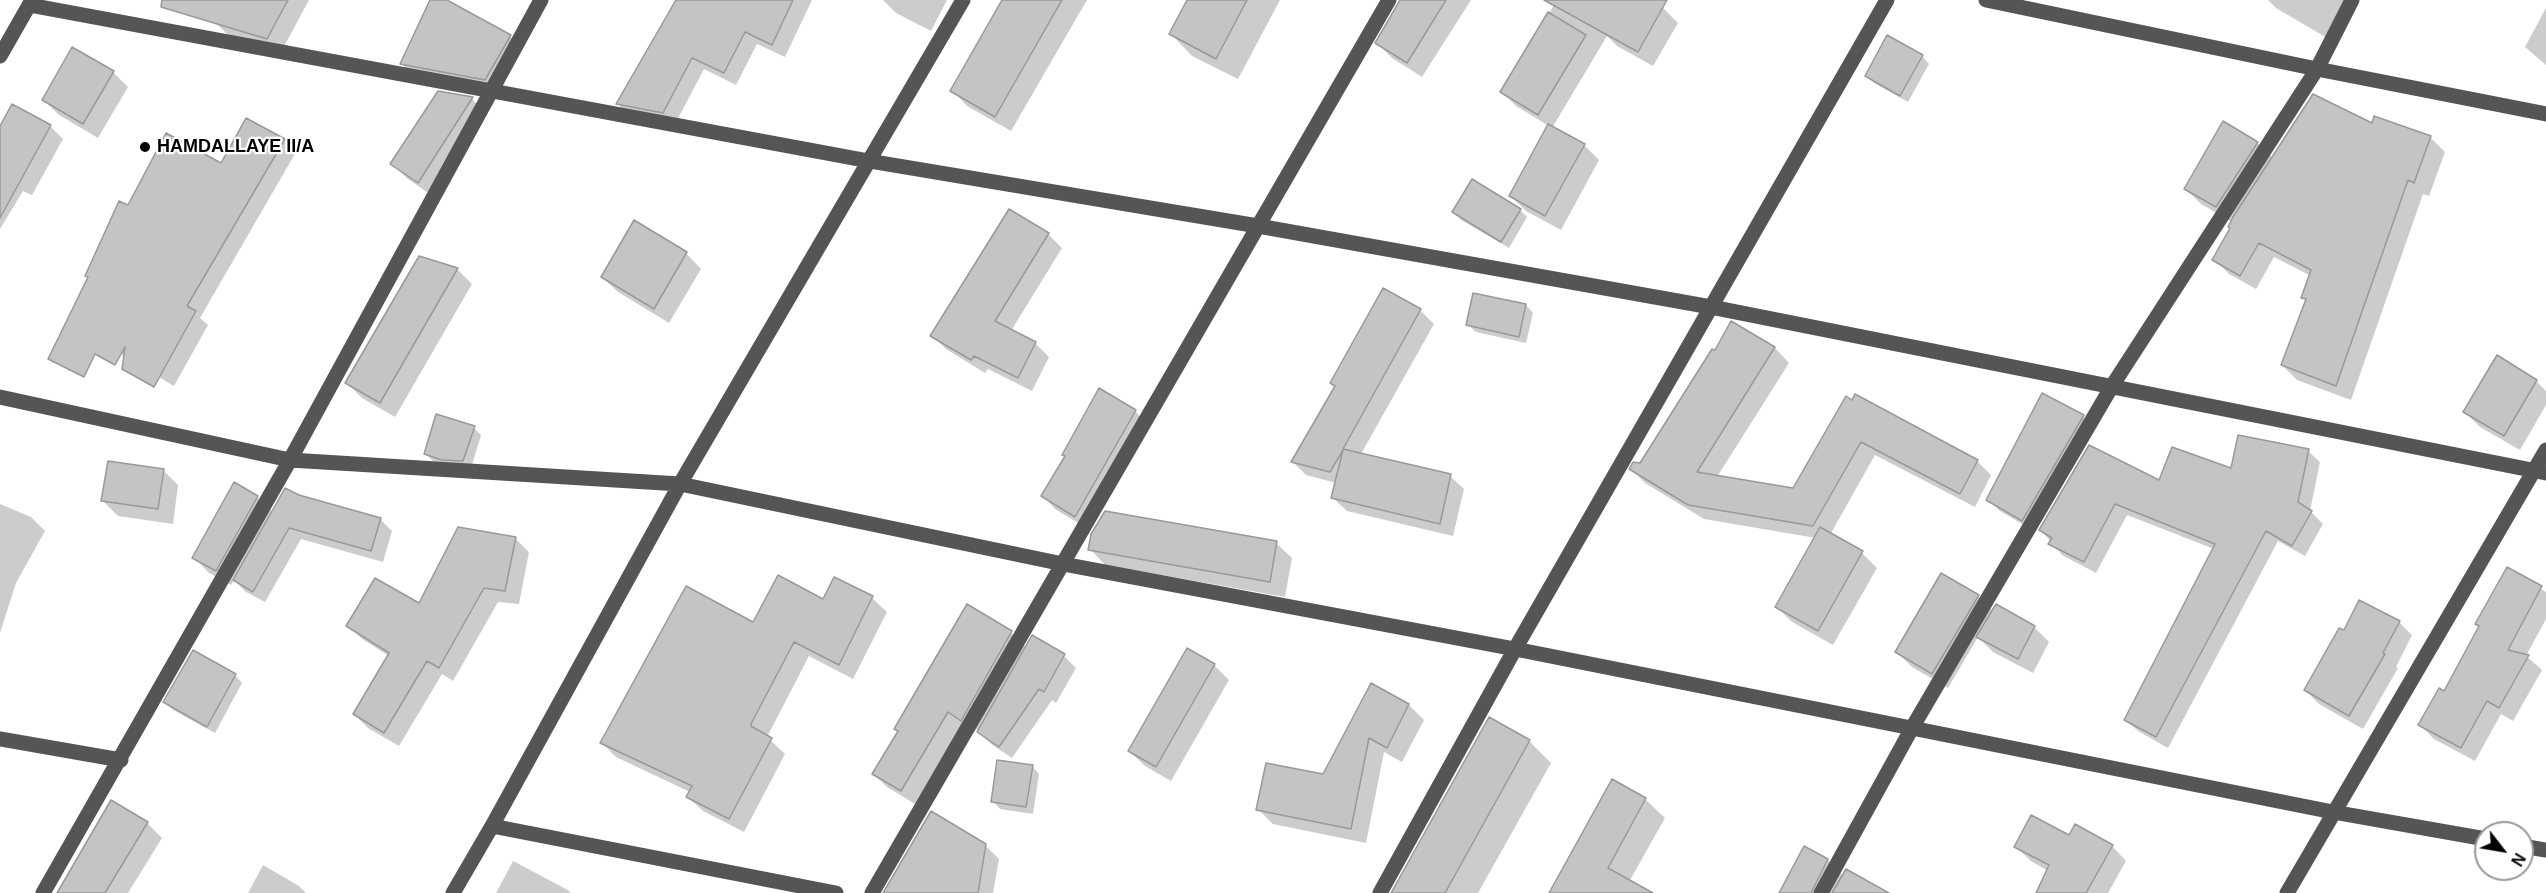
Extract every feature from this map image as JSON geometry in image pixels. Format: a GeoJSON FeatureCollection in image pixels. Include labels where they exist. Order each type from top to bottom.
{"type":"FeatureCollection","features":[{"type":"Feature","properties":{"kind":"street"},"geometry":{"type":"LineString","coordinates":[[43,893],[290,460],[541,0]]}},
{"type":"Feature","properties":{"kind":"street"},"geometry":{"type":"LineString","coordinates":[[453,893],[680,484],[963,0]]}},
{"type":"Feature","properties":{"kind":"street"},"geometry":{"type":"LineString","coordinates":[[872,893],[1389,0]]}},
{"type":"Feature","properties":{"kind":"street"},"geometry":{"type":"LineString","coordinates":[[1380,893],[1515,649],[1887,0]]}},
{"type":"Feature","properties":{"kind":"street"},"geometry":{"type":"LineString","coordinates":[[1986,0],[2546,114]]}},
{"type":"Feature","properties":{"kind":"street"},"geometry":{"type":"LineString","coordinates":[[1821,893],[1912,728],[2112,387],[2317,69],[2352,0]]}},
{"type":"Feature","properties":{"kind":"street"},"geometry":{"type":"LineString","coordinates":[[0,56],[30,3],[869,161],[1258,226],[1711,307],[2540,471]]}},
{"type":"Feature","properties":{"kind":"street"},"geometry":{"type":"LineString","coordinates":[[0,397],[290,460],[680,484],[1063,564],[1515,649],[2333,812],[2474,837]]}},
{"type":"Feature","properties":{"kind":"street"},"geometry":{"type":"LineString","coordinates":[[2287,893],[2333,812],[2540,471],[2546,450]]}},
{"type":"Feature","properties":{"kind":"street"},"geometry":{"type":"LineString","coordinates":[[0,739],[120,760]]}},
{"type":"Feature","properties":{"kind":"street"},"geometry":{"type":"LineString","coordinates":[[492,826],[836,893]]}},
{"type":"Feature","properties":{"kind":"building"},"geometry":{"type":"Polygon","coordinates":[[[162,0],[288,0],[267,39],[161,7],[162,0]]]}},
{"type":"Feature","properties":{"kind":"building"},"geometry":{"type":"Polygon","coordinates":[[[430,0],[447,0],[511,35],[485,80],[400,64],[430,0]]]}},
{"type":"Feature","properties":{"kind":"building"},"geometry":{"type":"Polygon","coordinates":[[[676,0],[793,0],[772,45],[745,32],[724,73],[692,58],[663,113],[616,104],[676,0]]]}},
{"type":"Feature","properties":{"kind":"building"},"geometry":{"type":"Polygon","coordinates":[[[1002,0],[1062,0],[995,117],[950,91],[1002,0]]]}},
{"type":"Feature","properties":{"kind":"building"},"geometry":{"type":"Polygon","coordinates":[[[1187,0],[1247,0],[1216,59],[1169,34],[1187,0]]]}},
{"type":"Feature","properties":{"kind":"building"},"geometry":{"type":"Polygon","coordinates":[[[1400,0],[1446,0],[1407,63],[1375,43],[1400,0]]]}},
{"type":"Feature","properties":{"kind":"building"},"geometry":{"type":"Polygon","coordinates":[[[1544,0],[1667,0],[1638,52],[1544,0]]]}},
{"type":"Feature","properties":{"kind":"building"},"geometry":{"type":"Polygon","coordinates":[[[1548,12],[1586,35],[1538,115],[1500,92],[1548,12]]]}},
{"type":"Feature","properties":{"kind":"building"},"geometry":{"type":"Polygon","coordinates":[[[1887,35],[1923,55],[1900,96],[1865,76],[1887,35]]]}},
{"type":"Feature","properties":{"kind":"building"},"geometry":{"type":"Polygon","coordinates":[[[72,47],[114,71],[83,124],[42,100],[72,47]]]}},
{"type":"Feature","properties":{"kind":"building"},"geometry":{"type":"Polygon","coordinates":[[[438,91],[473,97],[418,183],[390,164],[438,91]]]}},
{"type":"Feature","properties":{"kind":"building"},"geometry":{"type":"Polygon","coordinates":[[[2313,94],[2372,123],[2374,116],[2431,136],[2414,183],[2408,180],[2336,386],[2281,365],[2306,299],[2301,298],[2311,270],[2259,243],[2240,276],[2212,260],[2230,228],[2228,227],[2233,217],[2313,94]]]}},
{"type":"Feature","properties":{"kind":"building"},"geometry":{"type":"Polygon","coordinates":[[[12,104],[51,125],[0,218],[0,126],[12,104]]]}},
{"type":"Feature","properties":{"kind":"building"},"geometry":{"type":"Polygon","coordinates":[[[246,118],[285,139],[187,306],[196,311],[154,387],[122,369],[125,347],[115,365],[95,354],[84,377],[48,359],[88,277],[85,276],[119,201],[128,205],[166,133],[221,163],[246,118]]]}},
{"type":"Feature","properties":{"kind":"building"},"geometry":{"type":"Polygon","coordinates":[[[2223,121],[2258,142],[2216,207],[2184,189],[2223,121]]]}},
{"type":"Feature","properties":{"kind":"building"},"geometry":{"type":"Polygon","coordinates":[[[1548,124],[1585,144],[1545,216],[1509,196],[1548,124]]]}},
{"type":"Feature","properties":{"kind":"building"},"geometry":{"type":"Polygon","coordinates":[[[1472,179],[1521,209],[1501,242],[1452,212],[1472,179]]]}},
{"type":"Feature","properties":{"kind":"building"},"geometry":{"type":"Polygon","coordinates":[[[1009,209],[1049,233],[995,321],[1036,342],[1018,378],[974,356],[971,360],[930,336],[1009,209]]]}},
{"type":"Feature","properties":{"kind":"building"},"geometry":{"type":"Polygon","coordinates":[[[634,220],[687,252],[654,309],[601,277],[634,220]]]}},
{"type":"Feature","properties":{"kind":"building"},"geometry":{"type":"Polygon","coordinates":[[[419,256],[458,268],[380,403],[345,383],[419,256]]]}},
{"type":"Feature","properties":{"kind":"building"},"geometry":{"type":"Polygon","coordinates":[[[1383,288],[1421,309],[1343,449],[1451,474],[1440,524],[1331,498],[1343,450],[1330,472],[1291,462],[1335,386],[1330,383],[1383,288]]]}},
{"type":"Feature","properties":{"kind":"building"},"geometry":{"type":"Polygon","coordinates":[[[1473,293],[1526,304],[1519,337],[1466,325],[1473,293]]]}},
{"type":"Feature","properties":{"kind":"building"},"geometry":{"type":"Polygon","coordinates":[[[1731,321],[1775,347],[1697,472],[1793,488],[1846,396],[1852,400],[1855,394],[1978,460],[1960,494],[1861,442],[1813,526],[1688,505],[1629,469],[1633,462],[1640,463],[1712,349],[1715,350],[1731,321]]]}},
{"type":"Feature","properties":{"kind":"building"},"geometry":{"type":"Polygon","coordinates":[[[2497,355],[2537,380],[2504,436],[2463,412],[2497,355]]]}},
{"type":"Feature","properties":{"kind":"building"},"geometry":{"type":"Polygon","coordinates":[[[1099,388],[1136,410],[1075,517],[1041,496],[1065,456],[1062,455],[1099,388]]]}},
{"type":"Feature","properties":{"kind":"building"},"geometry":{"type":"Polygon","coordinates":[[[2042,393],[2084,415],[2022,521],[1986,500],[2042,393]]]}},
{"type":"Feature","properties":{"kind":"building"},"geometry":{"type":"Polygon","coordinates":[[[436,414],[475,426],[463,461],[442,460],[424,454],[436,414]]]}},
{"type":"Feature","properties":{"kind":"building"},"geometry":{"type":"Polygon","coordinates":[[[2238,435],[2309,449],[2298,502],[2312,511],[2292,546],[2266,531],[2156,737],[2124,720],[2215,544],[2115,504],[2084,562],[2048,544],[2052,538],[2039,530],[2089,445],[2159,480],[2172,447],[2231,468],[2238,435]]]}},
{"type":"Feature","properties":{"kind":"building"},"geometry":{"type":"Polygon","coordinates":[[[108,461],[164,469],[158,509],[101,501],[108,461]]]}},
{"type":"Feature","properties":{"kind":"building"},"geometry":{"type":"Polygon","coordinates":[[[234,482],[258,496],[216,571],[192,558],[234,482]]]}},
{"type":"Feature","properties":{"kind":"building"},"geometry":{"type":"Polygon","coordinates":[[[285,488],[299,495],[381,518],[371,551],[289,528],[253,592],[233,580],[285,488]]]}},
{"type":"Feature","properties":{"kind":"building"},"geometry":{"type":"Polygon","coordinates":[[[1105,511],[1277,541],[1270,582],[1088,550],[1091,534],[1105,511]]]}},
{"type":"Feature","properties":{"kind":"building"},"geometry":{"type":"Polygon","coordinates":[[[458,527],[516,537],[505,591],[484,588],[439,668],[427,661],[384,733],[353,714],[389,653],[346,626],[375,578],[419,603],[458,527]]]}},
{"type":"Feature","properties":{"kind":"building"},"geometry":{"type":"Polygon","coordinates":[[[1820,527],[1863,551],[1818,631],[1775,607],[1820,527]]]}},
{"type":"Feature","properties":{"kind":"building"},"geometry":{"type":"Polygon","coordinates":[[[2507,567],[2542,586],[2508,650],[2529,655],[2499,708],[2487,701],[2461,748],[2418,725],[2439,688],[2444,691],[2479,626],[2475,624],[2507,567]]]}},
{"type":"Feature","properties":{"kind":"building"},"geometry":{"type":"Polygon","coordinates":[[[1941,573],[1979,595],[1932,674],[1895,652],[1941,573]]]}},
{"type":"Feature","properties":{"kind":"building"},"geometry":{"type":"Polygon","coordinates":[[[778,575],[823,599],[834,577],[873,596],[839,665],[794,642],[751,724],[772,738],[729,819],[686,797],[692,786],[600,743],[686,586],[753,622],[778,575]]]}},
{"type":"Feature","properties":{"kind":"building"},"geometry":{"type":"Polygon","coordinates":[[[2359,600],[2400,621],[2383,653],[2385,654],[2349,716],[2304,690],[2339,628],[2344,630],[2359,600]]]}},
{"type":"Feature","properties":{"kind":"building"},"geometry":{"type":"Polygon","coordinates":[[[967,604],[1012,631],[961,721],[948,712],[901,791],[872,774],[898,731],[894,729],[967,604]]]}},
{"type":"Feature","properties":{"kind":"building"},"geometry":{"type":"Polygon","coordinates":[[[1996,604],[2035,626],[2018,659],[1976,637],[1996,604]]]}},
{"type":"Feature","properties":{"kind":"building"},"geometry":{"type":"Polygon","coordinates":[[[1032,635],[1065,654],[1044,692],[1039,689],[999,747],[977,732],[1032,635]]]}},
{"type":"Feature","properties":{"kind":"building"},"geometry":{"type":"Polygon","coordinates":[[[1187,648],[1215,664],[1156,767],[1128,751],[1187,648]]]}},
{"type":"Feature","properties":{"kind":"building"},"geometry":{"type":"Polygon","coordinates":[[[193,650],[236,674],[207,727],[163,702],[193,650]]]}},
{"type":"Feature","properties":{"kind":"building"},"geometry":{"type":"Polygon","coordinates":[[[1371,683],[1409,704],[1387,748],[1369,738],[1351,829],[1256,810],[1266,763],[1323,774],[1371,683]]]}},
{"type":"Feature","properties":{"kind":"building"},"geometry":{"type":"Polygon","coordinates":[[[1489,717],[1530,740],[1445,893],[1391,893],[1489,717]]]}},
{"type":"Feature","properties":{"kind":"building"},"geometry":{"type":"Polygon","coordinates":[[[997,760],[1033,765],[1026,807],[991,802],[997,760]]]}},
{"type":"Feature","properties":{"kind":"building"},"geometry":{"type":"Polygon","coordinates":[[[1612,779],[1646,798],[1608,868],[1653,893],[1549,893],[1612,779]]]}},
{"type":"Feature","properties":{"kind":"building"},"geometry":{"type":"Polygon","coordinates":[[[111,800],[148,822],[105,893],[57,893],[111,800]]]}},
{"type":"Feature","properties":{"kind":"building"},"geometry":{"type":"Polygon","coordinates":[[[931,811],[986,844],[978,893],[883,893],[931,811]]]}},
{"type":"Feature","properties":{"kind":"building"},"geometry":{"type":"Polygon","coordinates":[[[2031,815],[2069,835],[2075,824],[2113,845],[2086,893],[2036,893],[2049,865],[2014,847],[2031,815]]]}},
{"type":"Feature","properties":{"kind":"building"},"geometry":{"type":"Polygon","coordinates":[[[1804,846],[1828,859],[1811,893],[1779,893],[1804,846]]]}},
{"type":"Feature","properties":{"kind":"building"},"geometry":{"type":"Polygon","coordinates":[[[1846,869],[1889,893],[1832,893],[1846,869]]]}},
{"type":"Feature","properties":{"kind":"place","name":"HAMDALLAYE II/A"},"geometry":{"type":"Point","coordinates":[145,147]}}]}
